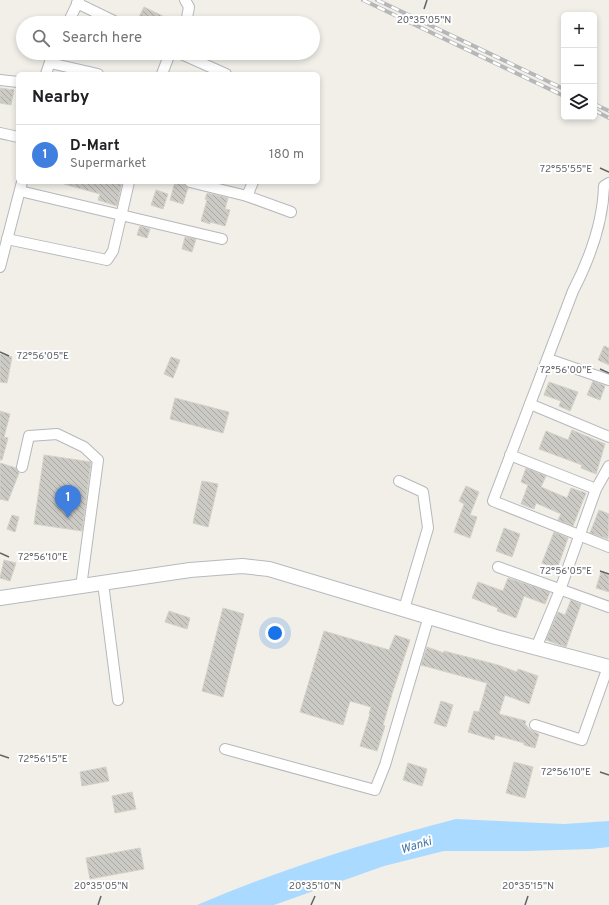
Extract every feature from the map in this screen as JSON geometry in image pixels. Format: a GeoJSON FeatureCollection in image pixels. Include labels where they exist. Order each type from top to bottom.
{"type":"FeatureCollection","features":[{"type":"Feature","properties":{"kind":"street"},"geometry":{"type":"LineString","coordinates":[[185,0],[189,7],[187,16]]}},
{"type":"Feature","properties":{"kind":"street"},"geometry":{"type":"LineString","coordinates":[[71,16],[78,2],[105,16]]}},
{"type":"Feature","properties":{"kind":"street"},"geometry":{"type":"LineString","coordinates":[[47,72],[51,60]]}},
{"type":"Feature","properties":{"kind":"street"},"geometry":{"type":"LineString","coordinates":[[58,60],[92,72]]}},
{"type":"Feature","properties":{"kind":"street"},"geometry":{"type":"LineString","coordinates":[[163,72],[167,60]]}},
{"type":"Feature","properties":{"kind":"street"},"geometry":{"type":"LineString","coordinates":[[195,60],[222,72]]}},
{"type":"Feature","properties":{"kind":"street"},"geometry":{"type":"LineString","coordinates":[[0,80],[16,82]]}},
{"type":"Feature","properties":{"kind":"street"},"geometry":{"type":"LineString","coordinates":[[0,133],[16,137]]}},
{"type":"Feature","properties":{"kind":"street"},"geometry":{"type":"LineString","coordinates":[[609,183],[604,186],[604,201],[596,238],[587,258],[585,267],[573,291],[493,501],[609,547]]}},
{"type":"Feature","properties":{"kind":"street"},"geometry":{"type":"LineString","coordinates":[[7,239],[107,260],[113,251],[129,184]]}},
{"type":"Feature","properties":{"kind":"street"},"geometry":{"type":"LineString","coordinates":[[198,184],[247,196],[291,212]]}},
{"type":"Feature","properties":{"kind":"street"},"geometry":{"type":"LineString","coordinates":[[247,196],[252,184]]}},
{"type":"Feature","properties":{"kind":"street"},"geometry":{"type":"LineString","coordinates":[[0,267],[21,187],[121,216],[222,239]]}},
{"type":"Feature","properties":{"kind":"street"},"geometry":{"type":"LineString","coordinates":[[548,359],[609,380]]}},
{"type":"Feature","properties":{"kind":"street"},"geometry":{"type":"LineString","coordinates":[[530,404],[609,437]]}},
{"type":"Feature","properties":{"kind":"street"},"geometry":{"type":"LineString","coordinates":[[22,468],[29,436],[57,434],[84,447],[98,460],[81,586]]}},
{"type":"Feature","properties":{"kind":"street"},"geometry":{"type":"LineString","coordinates":[[510,455],[596,489]]}},
{"type":"Feature","properties":{"kind":"street"},"geometry":{"type":"LineString","coordinates":[[536,648],[560,590],[596,489],[609,466]]}},
{"type":"Feature","properties":{"kind":"street"},"geometry":{"type":"LineString","coordinates":[[399,481],[423,492],[428,528],[404,609]]}},
{"type":"Feature","properties":{"kind":"street"},"geometry":{"type":"LineString","coordinates":[[0,598],[190,570],[242,566],[269,569],[536,648],[609,667],[582,740],[535,725]]}},
{"type":"Feature","properties":{"kind":"street"},"geometry":{"type":"LineString","coordinates":[[498,567],[609,607]]}},
{"type":"Feature","properties":{"kind":"street"},"geometry":{"type":"LineString","coordinates":[[103,583],[118,700]]}},
{"type":"Feature","properties":{"kind":"street"},"geometry":{"type":"LineString","coordinates":[[225,749],[375,790],[385,765],[429,616]]}},
{"type":"Feature","properties":{"kind":"water","name":"Wanki"},"geometry":{"type":"Polygon","coordinates":[[[456,819],[564,824],[609,821],[609,847],[526,851],[444,851],[384,866],[274,905],[197,905],[325,857],[456,819]]]}},
{"type":"Feature","properties":{"kind":"building"},"geometry":{"type":"Polygon","coordinates":[[[144,7],[163,16],[140,16],[144,7]]]}},
{"type":"Feature","properties":{"kind":"building"},"geometry":{"type":"Polygon","coordinates":[[[0,88],[14,90],[11,105],[0,103],[0,88]]]}},
{"type":"Feature","properties":{"kind":"building"},"geometry":{"type":"Polygon","coordinates":[[[64,184],[122,184],[117,206],[98,200],[100,194],[64,184]]]}},
{"type":"Feature","properties":{"kind":"building"},"geometry":{"type":"Polygon","coordinates":[[[174,184],[184,184],[188,188],[183,204],[170,200],[174,184]]]}},
{"type":"Feature","properties":{"kind":"building"},"geometry":{"type":"Polygon","coordinates":[[[156,190],[168,194],[163,209],[151,205],[156,190]]]}},
{"type":"Feature","properties":{"kind":"building"},"geometry":{"type":"Polygon","coordinates":[[[207,193],[228,198],[225,209],[230,210],[225,226],[201,221],[207,200],[205,199],[207,193]]]}},
{"type":"Feature","properties":{"kind":"building"},"geometry":{"type":"Polygon","coordinates":[[[140,226],[150,229],[147,238],[137,235],[140,226]]]}},
{"type":"Feature","properties":{"kind":"building"},"geometry":{"type":"Polygon","coordinates":[[[185,237],[196,239],[192,252],[182,249],[185,237]]]}},
{"type":"Feature","properties":{"kind":"building"},"geometry":{"type":"Polygon","coordinates":[[[604,346],[609,348],[609,365],[598,360],[604,346]]]}},
{"type":"Feature","properties":{"kind":"building"},"geometry":{"type":"Polygon","coordinates":[[[0,354],[12,357],[7,383],[0,382],[0,354]]]}},
{"type":"Feature","properties":{"kind":"building"},"geometry":{"type":"Polygon","coordinates":[[[171,357],[180,360],[173,378],[164,374],[171,357]]]}},
{"type":"Feature","properties":{"kind":"building"},"geometry":{"type":"Polygon","coordinates":[[[593,381],[605,386],[600,400],[587,395],[593,381]]]}},
{"type":"Feature","properties":{"kind":"building"},"geometry":{"type":"Polygon","coordinates":[[[549,382],[578,392],[570,411],[559,406],[561,401],[544,395],[549,382]]]}},
{"type":"Feature","properties":{"kind":"building"},"geometry":{"type":"Polygon","coordinates":[[[175,398],[229,412],[223,433],[170,419],[175,398]]]}},
{"type":"Feature","properties":{"kind":"building"},"geometry":{"type":"Polygon","coordinates":[[[0,411],[10,414],[4,437],[8,438],[2,460],[0,460],[0,411]]]}},
{"type":"Feature","properties":{"kind":"building"},"geometry":{"type":"Polygon","coordinates":[[[572,430],[605,444],[596,474],[581,468],[582,465],[539,449],[546,431],[568,440],[572,430]]]}},
{"type":"Feature","properties":{"kind":"building"},"geometry":{"type":"Polygon","coordinates":[[[44,455],[91,462],[82,531],[34,524],[44,455]]]}},
{"type":"Feature","properties":{"kind":"building"},"geometry":{"type":"Polygon","coordinates":[[[0,463],[16,468],[19,473],[8,501],[0,499],[0,463]]]}},
{"type":"Feature","properties":{"kind":"building"},"geometry":{"type":"Polygon","coordinates":[[[526,468],[546,476],[541,487],[567,498],[571,488],[586,493],[573,526],[558,520],[561,514],[536,503],[534,509],[521,504],[528,485],[521,482],[526,468]]]}},
{"type":"Feature","properties":{"kind":"building"},"geometry":{"type":"Polygon","coordinates":[[[202,481],[218,484],[208,527],[193,523],[202,481]]]}},
{"type":"Feature","properties":{"kind":"building"},"geometry":{"type":"Polygon","coordinates":[[[466,486],[479,492],[470,515],[477,517],[470,538],[454,532],[464,504],[459,501],[466,486]]]}},
{"type":"Feature","properties":{"kind":"building"},"geometry":{"type":"Polygon","coordinates":[[[599,510],[609,514],[608,539],[590,533],[599,510]]]}},
{"type":"Feature","properties":{"kind":"building"},"geometry":{"type":"Polygon","coordinates":[[[12,515],[19,517],[15,532],[7,529],[12,515]]]}},
{"type":"Feature","properties":{"kind":"building"},"geometry":{"type":"Polygon","coordinates":[[[504,528],[520,534],[512,557],[496,551],[504,528]]]}},
{"type":"Feature","properties":{"kind":"building"},"geometry":{"type":"Polygon","coordinates":[[[554,532],[568,538],[557,569],[542,563],[554,532]]]}},
{"type":"Feature","properties":{"kind":"building"},"geometry":{"type":"Polygon","coordinates":[[[4,560],[16,563],[10,581],[0,578],[4,560]]]}},
{"type":"Feature","properties":{"kind":"building"},"geometry":{"type":"Polygon","coordinates":[[[601,572],[609,575],[609,592],[596,588],[601,572]]]}},
{"type":"Feature","properties":{"kind":"building"},"geometry":{"type":"Polygon","coordinates":[[[508,578],[550,592],[545,604],[524,596],[516,618],[497,611],[498,608],[472,598],[478,582],[503,591],[508,578]]]}},
{"type":"Feature","properties":{"kind":"building"},"geometry":{"type":"Polygon","coordinates":[[[571,600],[581,604],[566,647],[546,640],[558,612],[565,615],[571,600]]]}},
{"type":"Feature","properties":{"kind":"building"},"geometry":{"type":"Polygon","coordinates":[[[223,608],[244,614],[223,697],[202,691],[223,608]]]}},
{"type":"Feature","properties":{"kind":"building"},"geometry":{"type":"Polygon","coordinates":[[[169,611],[190,618],[187,629],[165,622],[169,611]]]}},
{"type":"Feature","properties":{"kind":"building"},"geometry":{"type":"Polygon","coordinates":[[[324,631],[389,650],[395,635],[410,640],[392,694],[383,725],[385,726],[377,751],[360,746],[371,707],[350,701],[343,725],[300,712],[324,631]]]}},
{"type":"Feature","properties":{"kind":"building"},"geometry":{"type":"Polygon","coordinates":[[[427,647],[444,653],[444,651],[498,665],[517,672],[518,669],[538,676],[529,704],[505,695],[499,714],[526,721],[525,724],[530,730],[539,734],[535,748],[524,745],[524,743],[495,735],[494,740],[468,732],[474,711],[479,712],[487,683],[421,665],[427,647]]]}},
{"type":"Feature","properties":{"kind":"building"},"geometry":{"type":"Polygon","coordinates":[[[441,701],[453,705],[446,727],[434,723],[441,701]]]}},
{"type":"Feature","properties":{"kind":"building"},"geometry":{"type":"Polygon","coordinates":[[[514,762],[533,767],[525,798],[506,793],[514,762]]]}},
{"type":"Feature","properties":{"kind":"building"},"geometry":{"type":"Polygon","coordinates":[[[408,763],[427,769],[422,786],[403,780],[408,763]]]}},
{"type":"Feature","properties":{"kind":"building"},"geometry":{"type":"Polygon","coordinates":[[[106,767],[109,781],[82,786],[80,772],[106,767]]]}},
{"type":"Feature","properties":{"kind":"building"},"geometry":{"type":"Polygon","coordinates":[[[132,792],[136,809],[115,813],[112,796],[132,792]]]}},
{"type":"Feature","properties":{"kind":"building"},"geometry":{"type":"Polygon","coordinates":[[[140,848],[144,869],[90,879],[86,858],[140,848]]]}},
{"type":"Feature","properties":{"kind":"railway"},"geometry":{"type":"LineString","coordinates":[[363,0],[561,95]]}},
{"type":"Feature","properties":{"kind":"railway"},"geometry":{"type":"LineString","coordinates":[[377,0],[561,88]]}},
{"type":"Feature","properties":{"kind":"railway"},"geometry":{"type":"LineString","coordinates":[[597,105],[609,111]]}},
{"type":"Feature","properties":{"kind":"railway"},"geometry":{"type":"LineString","coordinates":[[597,112],[609,118]]}},
{"type":"Feature","properties":{"kind":"place","name":"D-Mart"},"geometry":{"type":"Point","coordinates":[68,518]}}]}
